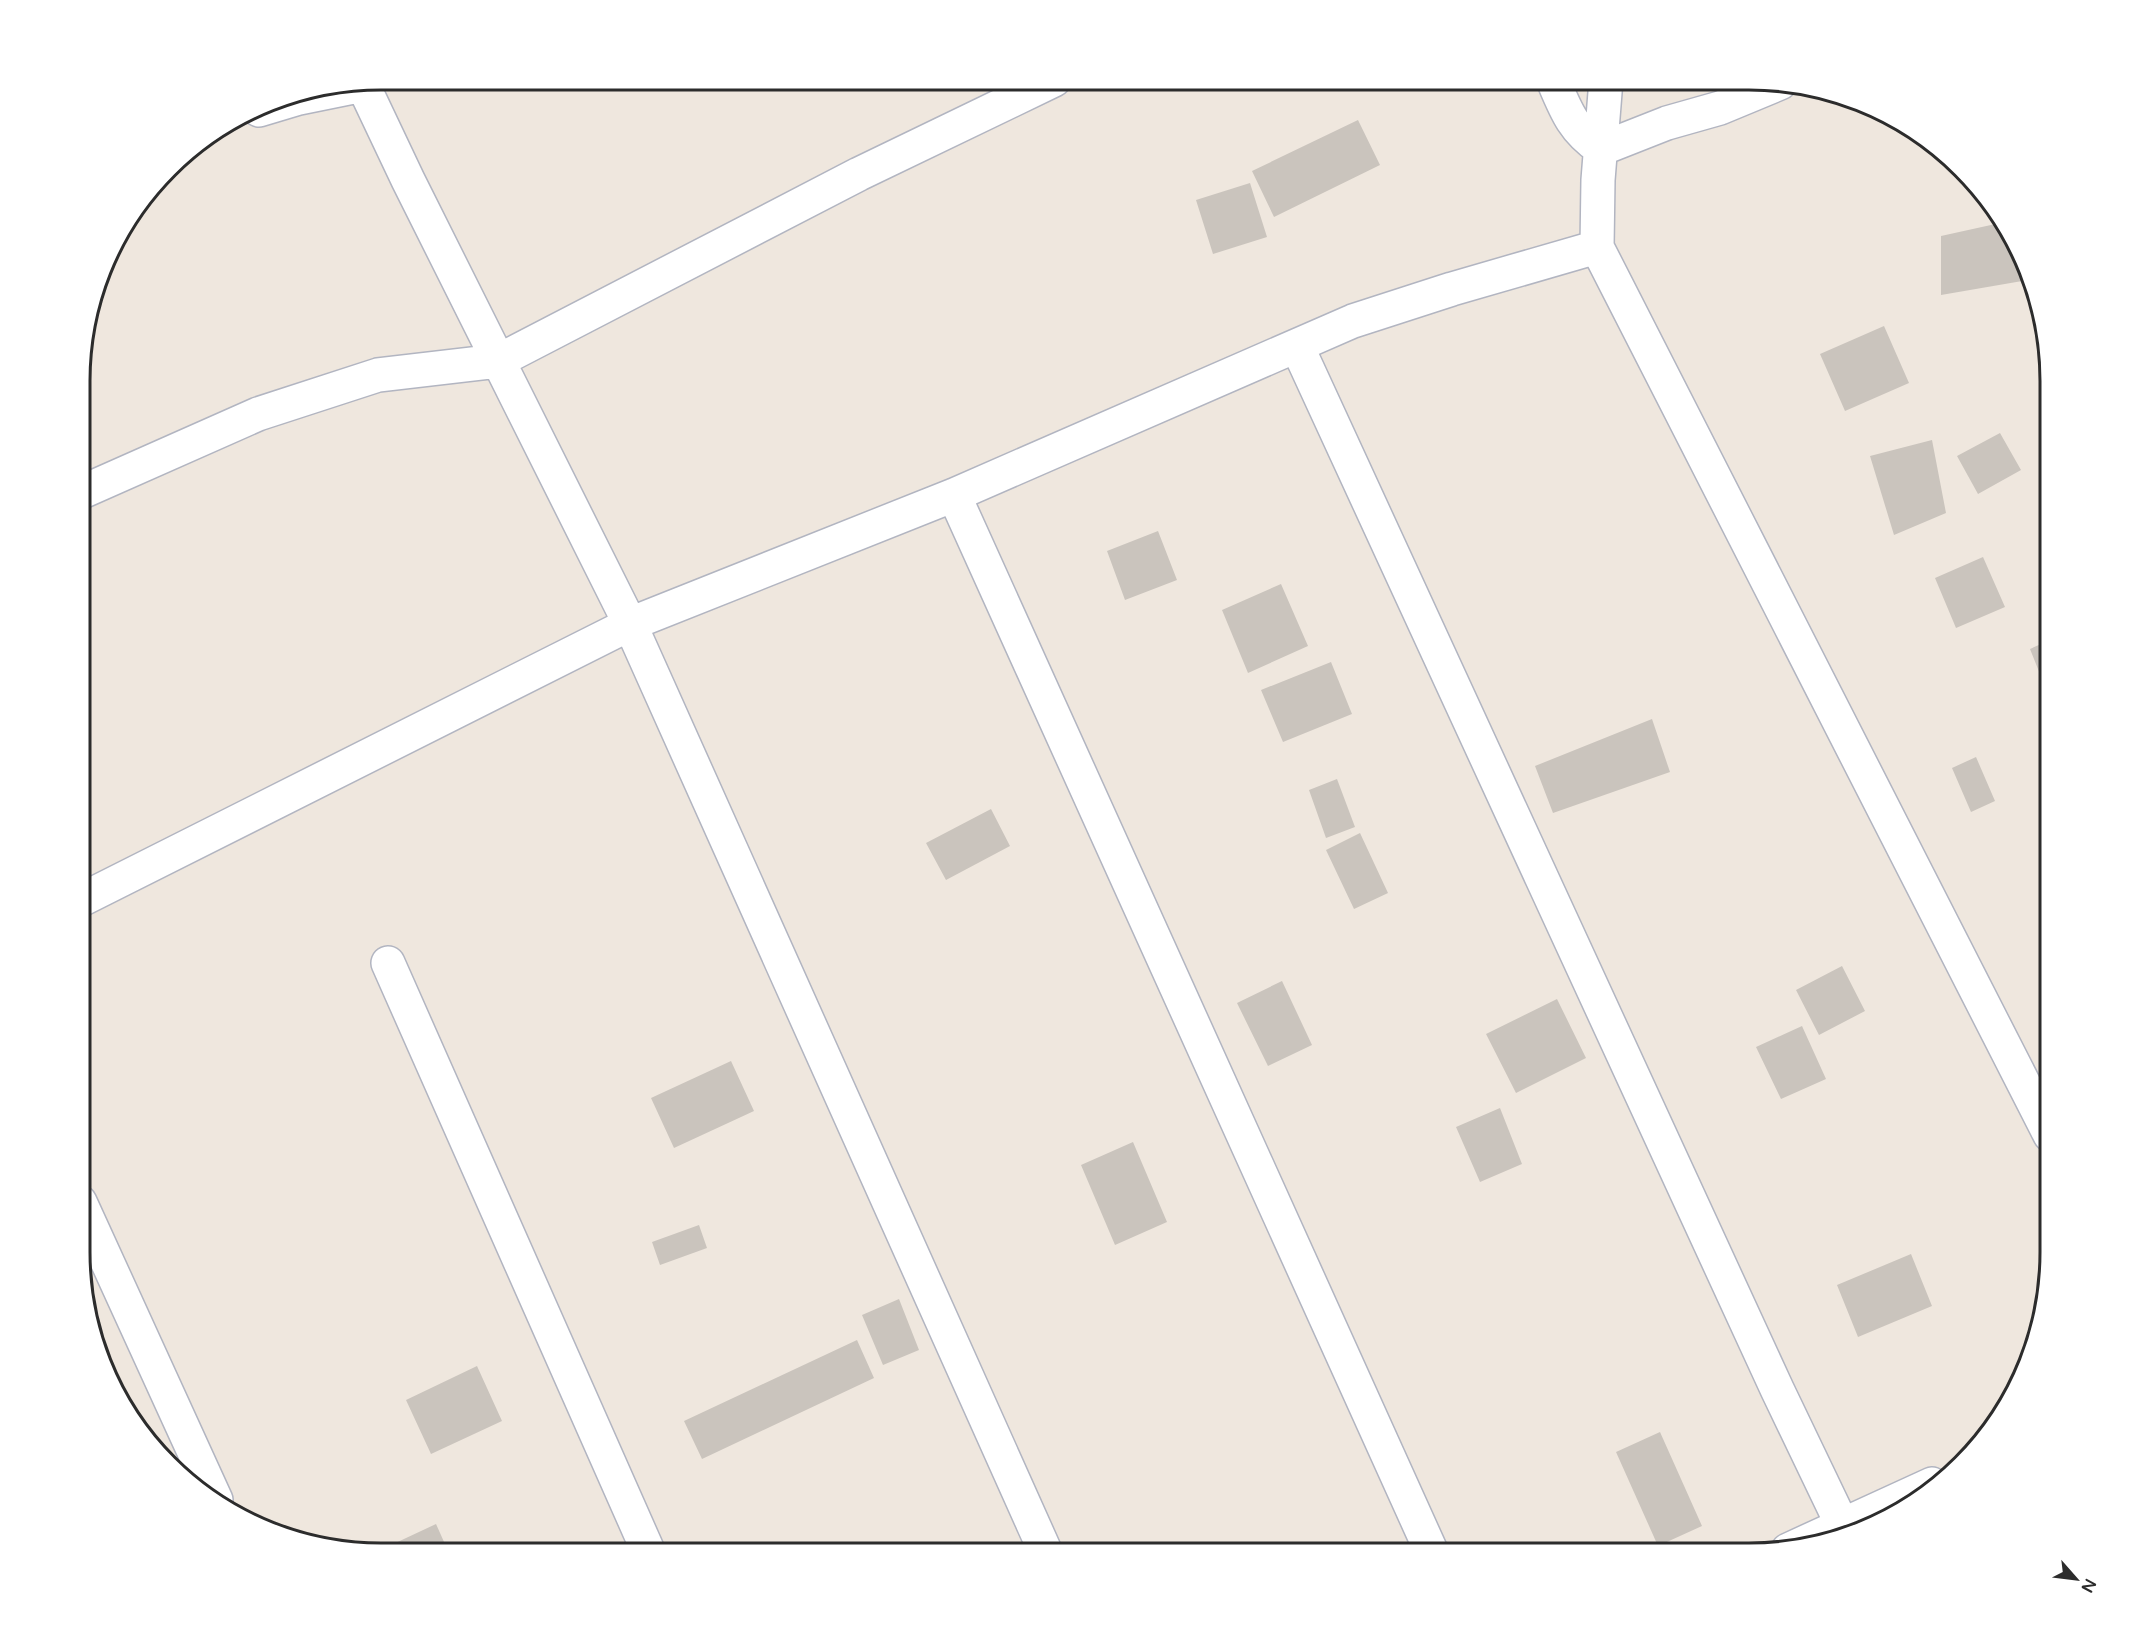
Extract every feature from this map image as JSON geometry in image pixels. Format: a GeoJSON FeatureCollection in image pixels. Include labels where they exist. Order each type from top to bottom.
{"type":"FeatureCollection","features":[{"type":"Feature","properties":{"kind":"street"},"geometry":{"type":"LineString","coordinates":[[90,488],[258,414],[367,378],[498,361],[859,174],[1033,90]]}},
{"type":"Feature","properties":{"kind":"street"},"geometry":{"type":"LineString","coordinates":[[1557,90],[1567,112],[1583,137],[1601,150]]}},
{"type":"Feature","properties":{"kind":"street"},"geometry":{"type":"LineString","coordinates":[[1605,90],[1598,180],[1598,247],[2040,1115]]}},
{"type":"Feature","properties":{"kind":"street"},"geometry":{"type":"LineString","coordinates":[[370,91],[408,180],[630,624],[1042,1543]]}},
{"type":"Feature","properties":{"kind":"street"},"geometry":{"type":"LineString","coordinates":[[1601,150],[1667,123],[1720,108],[1762,91]]}},
{"type":"Feature","properties":{"kind":"street"},"geometry":{"type":"LineString","coordinates":[[90,895],[630,624],[954,495],[1353,321],[1452,289],[1598,247]]}},
{"type":"Feature","properties":{"kind":"street"},"geometry":{"type":"LineString","coordinates":[[1297,346],[1777,1389],[1844,1528]]}},
{"type":"Feature","properties":{"kind":"street"},"geometry":{"type":"LineString","coordinates":[[954,495],[1427,1543]]}},
{"type":"Feature","properties":{"kind":"street"},"geometry":{"type":"LineString","coordinates":[[388,963],[645,1543]]}},
{"type":"Feature","properties":{"kind":"street"},"geometry":{"type":"LineString","coordinates":[[90,1224],[210,1488]]}},
{"type":"Feature","properties":{"kind":"street"},"geometry":{"type":"LineString","coordinates":[[1870,1517],[1900,1501]]}},
{"type":"Feature","properties":{"kind":"building"},"geometry":{"type":"Polygon","coordinates":[[[1358,120],[1380,165],[1274,217],[1252,171],[1358,120]]]}},
{"type":"Feature","properties":{"kind":"building"},"geometry":{"type":"Polygon","coordinates":[[[1250,183],[1267,237],[1213,254],[1196,200],[1250,183]]]}},
{"type":"Feature","properties":{"kind":"building"},"geometry":{"type":"Polygon","coordinates":[[[1994,224],[2023,281],[1941,295],[1941,236],[1994,224]]]}},
{"type":"Feature","properties":{"kind":"building"},"geometry":{"type":"Polygon","coordinates":[[[1884,326],[1909,383],[1845,411],[1820,354],[1884,326]]]}},
{"type":"Feature","properties":{"kind":"building"},"geometry":{"type":"Polygon","coordinates":[[[2000,433],[2021,470],[1978,494],[1957,456],[2000,433]]]}},
{"type":"Feature","properties":{"kind":"building"},"geometry":{"type":"Polygon","coordinates":[[[1932,440],[1946,513],[1894,535],[1870,456],[1932,440]]]}},
{"type":"Feature","properties":{"kind":"building"},"geometry":{"type":"Polygon","coordinates":[[[1158,531],[1177,580],[1125,600],[1107,551],[1158,531]]]}},
{"type":"Feature","properties":{"kind":"building"},"geometry":{"type":"Polygon","coordinates":[[[1983,557],[2005,607],[1956,628],[1935,578],[1983,557]]]}},
{"type":"Feature","properties":{"kind":"building"},"geometry":{"type":"Polygon","coordinates":[[[1281,584],[1308,646],[1248,673],[1222,610],[1281,584]]]}},
{"type":"Feature","properties":{"kind":"building"},"geometry":{"type":"Polygon","coordinates":[[[2040,644],[2040,674],[2030,649],[2040,644]]]}},
{"type":"Feature","properties":{"kind":"building"},"geometry":{"type":"Polygon","coordinates":[[[1331,662],[1352,714],[1283,742],[1261,690],[1331,662]]]}},
{"type":"Feature","properties":{"kind":"building"},"geometry":{"type":"Polygon","coordinates":[[[1652,719],[1670,772],[1553,813],[1535,766],[1652,719]]]}},
{"type":"Feature","properties":{"kind":"building"},"geometry":{"type":"Polygon","coordinates":[[[1976,757],[1995,801],[1971,812],[1952,768],[1976,757]]]}},
{"type":"Feature","properties":{"kind":"building"},"geometry":{"type":"Polygon","coordinates":[[[1337,779],[1355,827],[1326,838],[1309,790],[1337,779]]]}},
{"type":"Feature","properties":{"kind":"building"},"geometry":{"type":"Polygon","coordinates":[[[991,809],[1010,846],[946,880],[926,843],[991,809]]]}},
{"type":"Feature","properties":{"kind":"building"},"geometry":{"type":"Polygon","coordinates":[[[1360,833],[1388,893],[1354,909],[1326,850],[1360,833]]]}},
{"type":"Feature","properties":{"kind":"building"},"geometry":{"type":"Polygon","coordinates":[[[1842,966],[1865,1011],[1819,1035],[1796,990],[1842,966]]]}},
{"type":"Feature","properties":{"kind":"building"},"geometry":{"type":"Polygon","coordinates":[[[1282,981],[1312,1045],[1268,1066],[1237,1003],[1282,981]]]}},
{"type":"Feature","properties":{"kind":"building"},"geometry":{"type":"Polygon","coordinates":[[[1557,999],[1586,1058],[1516,1093],[1486,1034],[1557,999]]]}},
{"type":"Feature","properties":{"kind":"building"},"geometry":{"type":"Polygon","coordinates":[[[1802,1026],[1826,1079],[1781,1099],[1756,1047],[1802,1026]]]}},
{"type":"Feature","properties":{"kind":"building"},"geometry":{"type":"Polygon","coordinates":[[[731,1061],[754,1111],[674,1148],[651,1098],[731,1061]]]}},
{"type":"Feature","properties":{"kind":"building"},"geometry":{"type":"Polygon","coordinates":[[[1500,1108],[1522,1164],[1480,1182],[1456,1127],[1500,1108]]]}},
{"type":"Feature","properties":{"kind":"building"},"geometry":{"type":"Polygon","coordinates":[[[1133,1142],[1167,1222],[1115,1245],[1081,1165],[1133,1142]]]}},
{"type":"Feature","properties":{"kind":"building"},"geometry":{"type":"Polygon","coordinates":[[[699,1225],[707,1248],[660,1265],[652,1242],[699,1225]]]}},
{"type":"Feature","properties":{"kind":"building"},"geometry":{"type":"Polygon","coordinates":[[[1911,1254],[1932,1306],[1858,1337],[1837,1285],[1911,1254]]]}},
{"type":"Feature","properties":{"kind":"building"},"geometry":{"type":"Polygon","coordinates":[[[899,1299],[919,1350],[883,1365],[862,1315],[899,1299]]]}},
{"type":"Feature","properties":{"kind":"building"},"geometry":{"type":"Polygon","coordinates":[[[857,1340],[874,1378],[702,1459],[684,1421],[857,1340]]]}},
{"type":"Feature","properties":{"kind":"building"},"geometry":{"type":"Polygon","coordinates":[[[477,1366],[502,1421],[431,1454],[406,1400],[477,1366]]]}},
{"type":"Feature","properties":{"kind":"building"},"geometry":{"type":"Polygon","coordinates":[[[1660,1432],[1702,1526],[1665,1543],[1657,1543],[1616,1452],[1660,1432]]]}},
{"type":"Feature","properties":{"kind":"building"},"geometry":{"type":"Polygon","coordinates":[[[436,1524],[445,1543],[395,1543],[436,1524]]]}}]}
